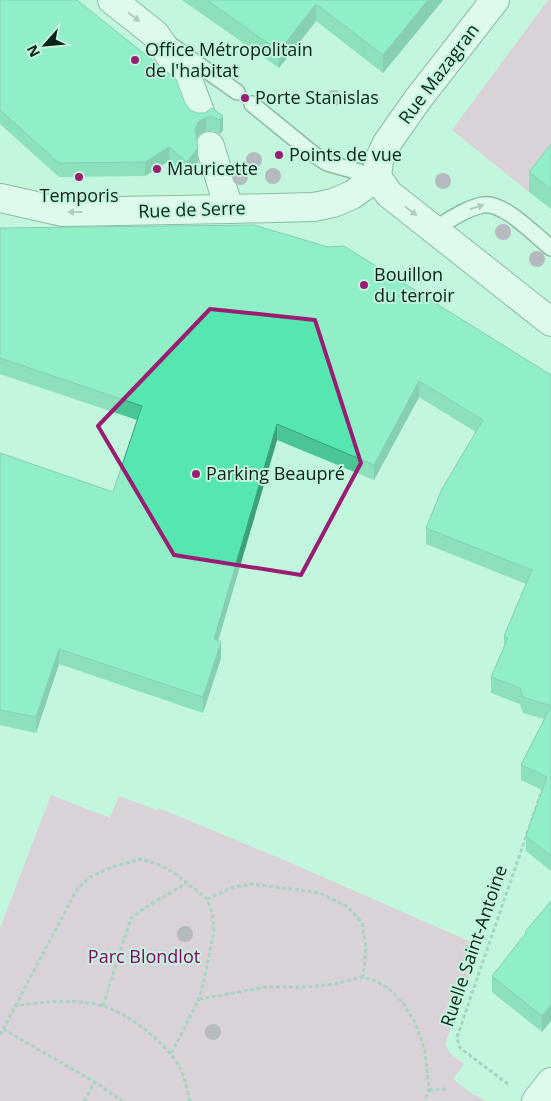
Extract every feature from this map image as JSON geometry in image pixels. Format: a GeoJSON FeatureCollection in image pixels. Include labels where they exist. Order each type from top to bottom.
{"type":"FeatureCollection","features":[{"type":"Feature","properties":{"kind":"street"},"geometry":{"type":"LineString","coordinates":[[112,0],[155,34],[190,85],[200,112]]}},
{"type":"Feature","properties":{"kind":"street","name":"Rue Mazagran"},"geometry":{"type":"LineString","coordinates":[[377,177],[379,160],[387,144],[418,99],[496,0]]}},
{"type":"Feature","properties":{"kind":"street"},"geometry":{"type":"LineString","coordinates":[[210,146],[229,209]]}},
{"type":"Feature","properties":{"kind":"street"},"geometry":{"type":"LineString","coordinates":[[377,177],[389,194],[551,322]]}},
{"type":"Feature","properties":{"kind":"street","name":"Rue de Serre"},"geometry":{"type":"LineString","coordinates":[[0,198],[63,212],[314,206],[333,203],[352,195],[377,177]]}},
{"type":"Feature","properties":{"kind":"street"},"geometry":{"type":"LineString","coordinates":[[536,1101],[551,1082]]}},
{"type":"Feature","properties":{"kind":"lane"},"geometry":{"type":"LineString","coordinates":[[155,34],[237,92]]}},
{"type":"Feature","properties":{"kind":"lane"},"geometry":{"type":"LineString","coordinates":[[252,104],[327,163],[377,177]]}},
{"type":"Feature","properties":{"kind":"lane"},"geometry":{"type":"LineString","coordinates":[[434,229],[471,208],[485,204],[505,211],[551,248]]}},
{"type":"Feature","properties":{"kind":"path","name":"Ruelle Saint-Antoine"},"geometry":{"type":"LineString","coordinates":[[509,1084],[460,1048],[457,1037],[543,786]]}},
{"type":"Feature","properties":{"kind":"path"},"geometry":{"type":"LineString","coordinates":[[0,1035],[77,890],[90,877],[112,866],[141,859],[160,865],[187,883],[207,899],[212,913],[214,931],[198,999],[171,1054]]}},
{"type":"Feature","properties":{"kind":"path"},"geometry":{"type":"LineString","coordinates":[[103,1006],[131,918],[187,883]]}},
{"type":"Feature","properties":{"kind":"path"},"geometry":{"type":"LineString","coordinates":[[207,899],[234,887],[253,884],[320,893],[348,907],[362,923],[366,947],[363,977]]}},
{"type":"Feature","properties":{"kind":"path"},"geometry":{"type":"LineString","coordinates":[[198,999],[267,987],[308,987],[334,984],[363,977],[376,981],[388,988],[403,1003],[414,1022],[425,1051],[429,1090],[425,1101]]}},
{"type":"Feature","properties":{"kind":"path"},"geometry":{"type":"LineString","coordinates":[[14,1006],[43,1002],[75,1002],[103,1006],[133,1021],[150,1033],[171,1054],[183,1075],[190,1101]]}},
{"type":"Feature","properties":{"kind":"path"},"geometry":{"type":"LineString","coordinates":[[3,1029],[95,1082],[122,1101]]}},
{"type":"Feature","properties":{"kind":"path"},"geometry":{"type":"LineString","coordinates":[[84,1101],[95,1082]]}},
{"type":"Feature","properties":{"kind":"path"},"geometry":{"type":"LineString","coordinates":[[429,1090],[447,1089]]}},
{"type":"Feature","properties":{"kind":"highlighted area"},"geometry":{"type":"Polygon","coordinates":[[[210,309],[315,320],[361,463],[301,575],[174,555],[98,426],[210,309]]]}},
{"type":"Feature","properties":{"kind":"green space"},"geometry":{"type":"Polygon","coordinates":[[[548,0],[551,0],[551,164],[529,192],[452,130],[548,0]]]}},
{"type":"Feature","properties":{"kind":"green space","name":"Parc Blondlot"},"geometry":{"type":"Polygon","coordinates":[[[51,795],[110,818],[119,796],[157,810],[159,808],[291,863],[480,946],[445,1045],[451,1054],[464,1064],[453,1079],[475,1096],[485,1101],[0,1101],[0,928],[51,795]]]}},
{"type":"Feature","properties":{"kind":"building"},"geometry":{"type":"Polygon","coordinates":[[[0,0],[77,0],[176,79],[185,103],[190,110],[197,113],[205,113],[212,108],[223,116],[220,120],[206,117],[198,122],[195,129],[198,148],[187,162],[169,147],[145,162],[59,163],[0,110],[0,0]]]}},
{"type":"Feature","properties":{"kind":"building"},"geometry":{"type":"Polygon","coordinates":[[[207,0],[428,0],[383,55],[316,4],[279,51],[207,0]]]}},
{"type":"Feature","properties":{"kind":"building"},"geometry":{"type":"Polygon","coordinates":[[[551,144],[551,189],[529,172],[551,144]]]}},
{"type":"Feature","properties":{"kind":"building"},"geometry":{"type":"Polygon","coordinates":[[[254,225],[328,247],[344,246],[551,375],[551,706],[523,697],[520,688],[491,677],[508,638],[504,636],[532,570],[426,528],[442,489],[483,420],[419,381],[374,465],[277,424],[214,639],[221,642],[203,697],[59,649],[36,717],[0,710],[0,453],[113,492],[142,406],[0,358],[0,228],[254,225]]]}},
{"type":"Feature","properties":{"kind":"building"},"geometry":{"type":"Polygon","coordinates":[[[551,706],[551,856],[526,836],[547,777],[521,765],[551,706]]]}},
{"type":"Feature","properties":{"kind":"building"},"geometry":{"type":"Polygon","coordinates":[[[551,901],[551,1005],[542,1016],[492,976],[551,901]]]}},
{"type":"Feature","properties":{"kind":"place","name":"Office Métropolitain de l'habitat"},"geometry":{"type":"Point","coordinates":[135,60]}},
{"type":"Feature","properties":{"kind":"place","name":"Porte Stanislas"},"geometry":{"type":"Point","coordinates":[245,98]}},
{"type":"Feature","properties":{"kind":"place","name":"Points de vue"},"geometry":{"type":"Point","coordinates":[279,155]}},
{"type":"Feature","properties":{"kind":"place","name":"Mauricette"},"geometry":{"type":"Point","coordinates":[157,169]}},
{"type":"Feature","properties":{"kind":"place","name":"Temporis"},"geometry":{"type":"Point","coordinates":[79,177]}},
{"type":"Feature","properties":{"kind":"place","name":"Bouillon du terroir"},"geometry":{"type":"Point","coordinates":[364,285]}},
{"type":"Feature","properties":{"kind":"place","name":"Parking Beaupré"},"geometry":{"type":"Point","coordinates":[196,474]}}]}
